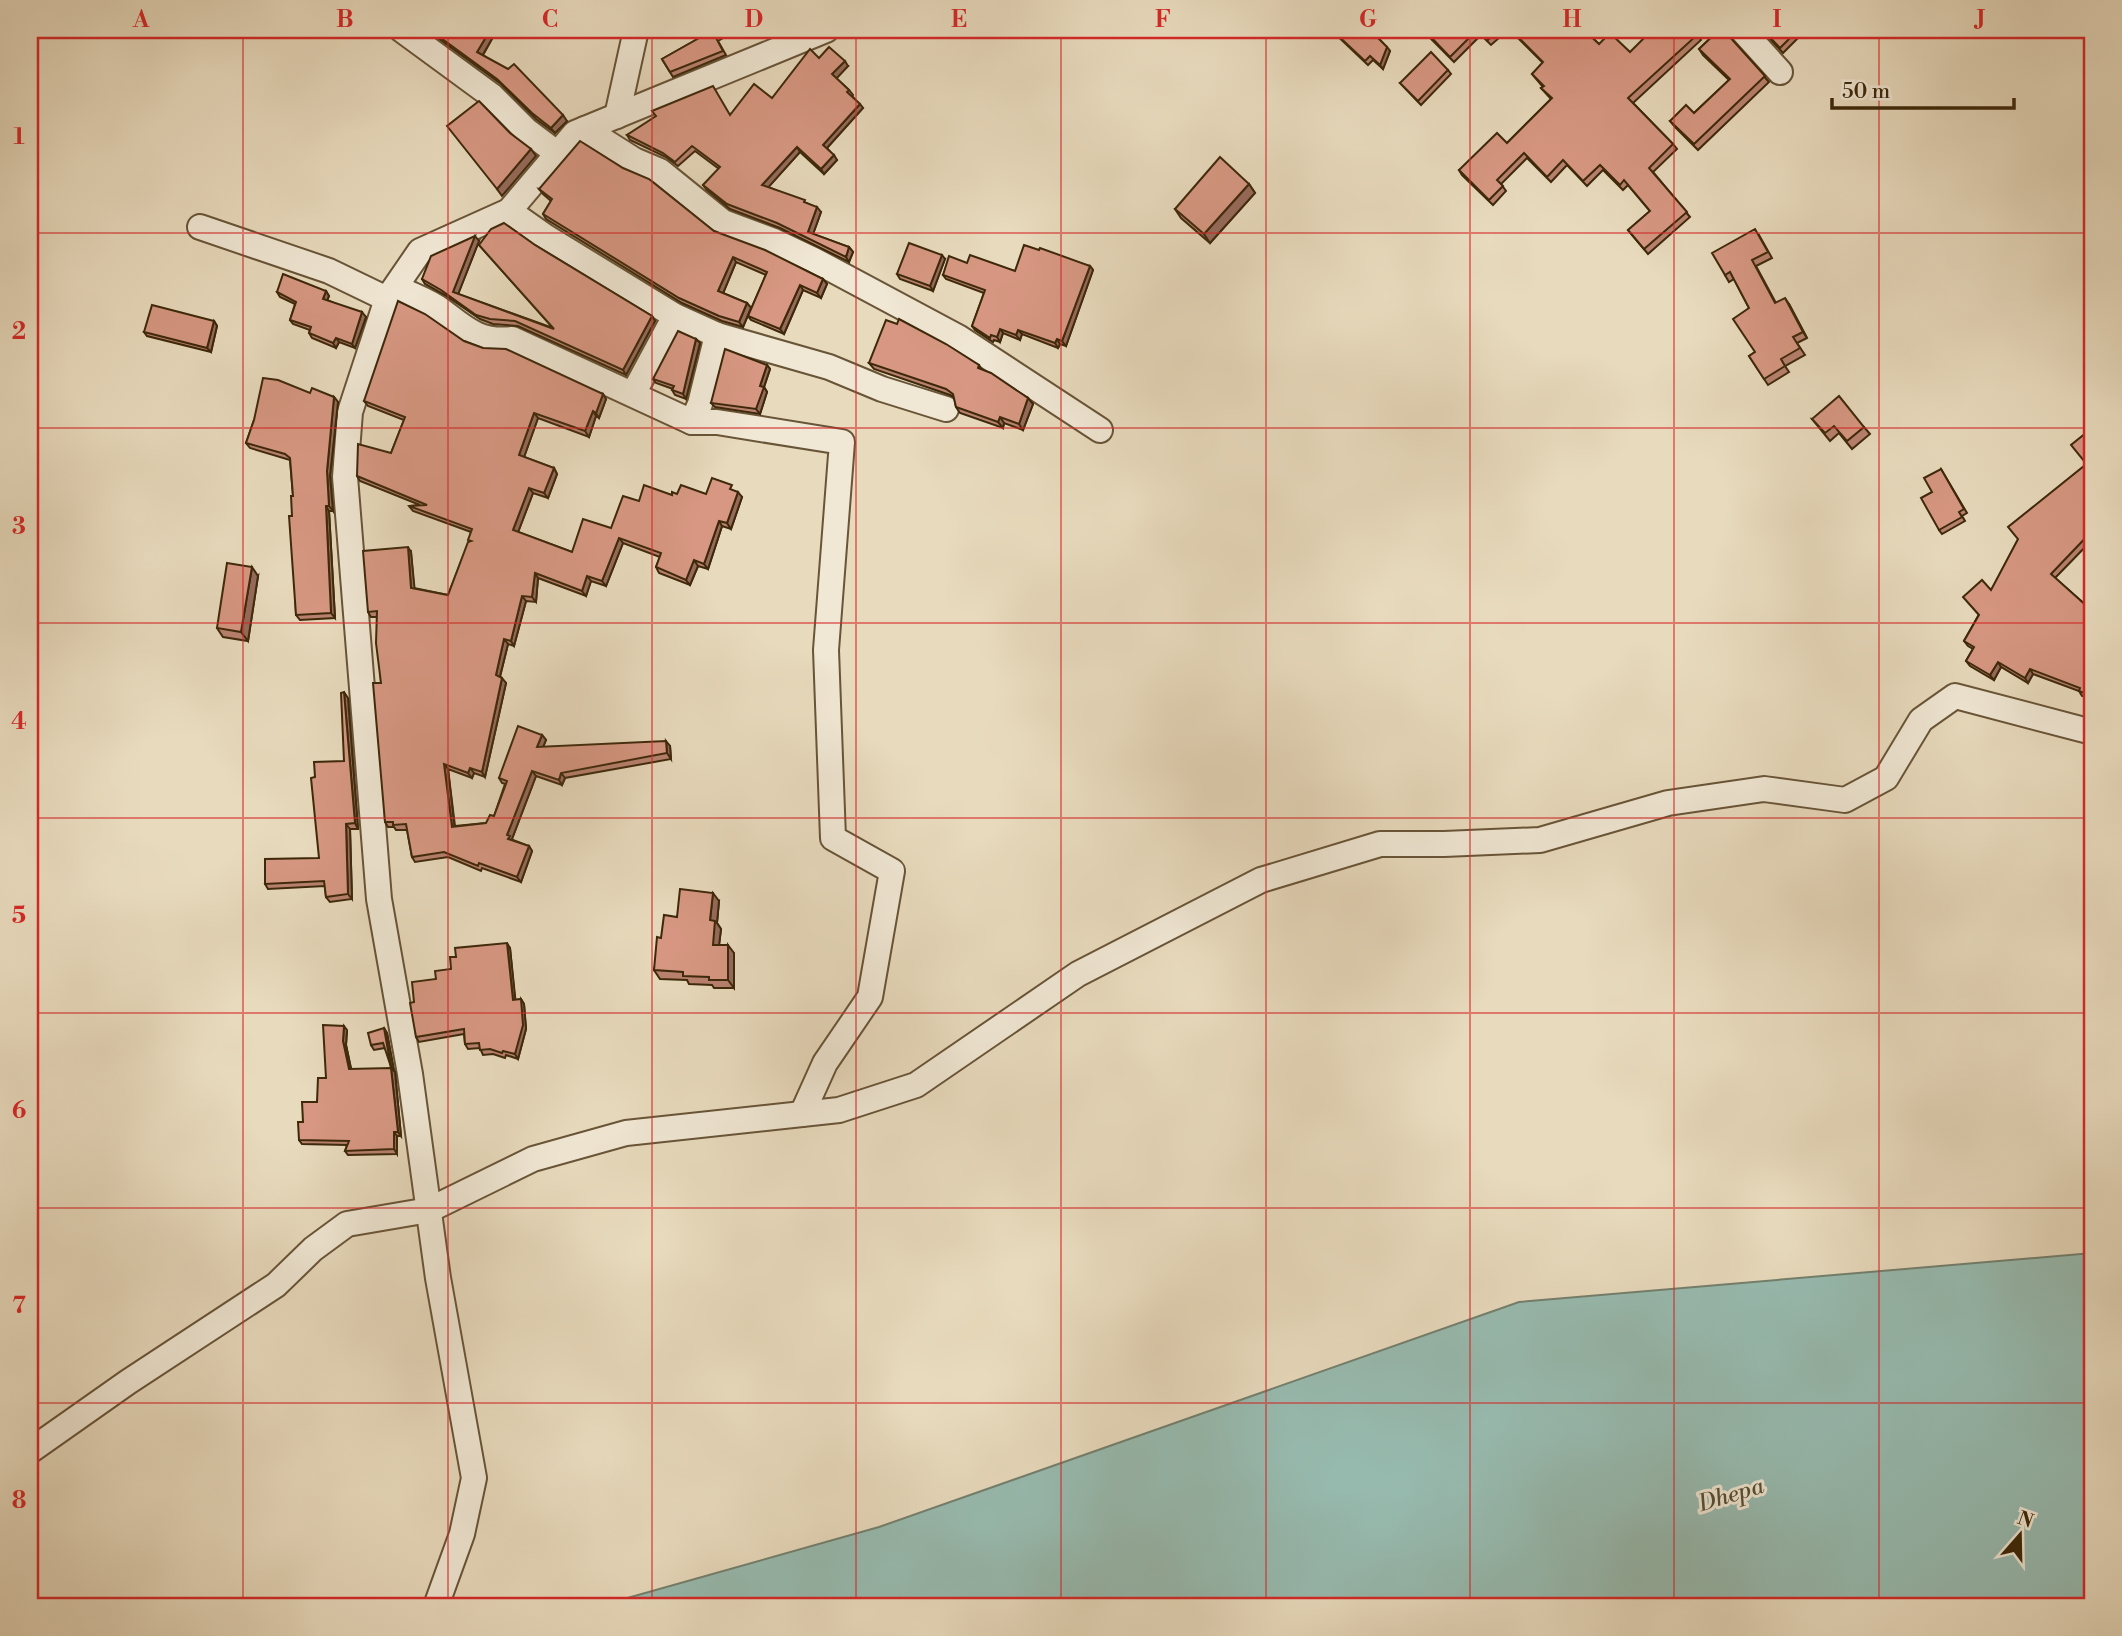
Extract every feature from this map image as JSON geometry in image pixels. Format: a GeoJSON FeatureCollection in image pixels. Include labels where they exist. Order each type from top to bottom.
{"type":"FeatureCollection","features":[{"type":"Feature","properties":{"kind":"street"},"geometry":{"type":"LineString","coordinates":[[402,30],[492,96],[526,130],[558,154]]}},
{"type":"Feature","properties":{"kind":"street"},"geometry":{"type":"LineString","coordinates":[[617,116],[636,30]]}},
{"type":"Feature","properties":{"kind":"street"},"geometry":{"type":"LineString","coordinates":[[436,1606],[462,1534],[474,1478],[438,1278],[410,1074],[379,899],[345,477],[350,412],[387,299],[419,251],[509,211],[575,133],[826,30]]}},
{"type":"Feature","properties":{"kind":"street"},"geometry":{"type":"LineString","coordinates":[[1742,30],[1780,72]]}},
{"type":"Feature","properties":{"kind":"street"},"geometry":{"type":"LineString","coordinates":[[585,129],[634,160],[660,171],[723,222],[774,241],[814,260],[958,337],[1100,430]]}},
{"type":"Feature","properties":{"kind":"street"},"geometry":{"type":"LineString","coordinates":[[509,211],[546,237],[675,316],[718,335],[829,367],[946,409]]}},
{"type":"Feature","properties":{"kind":"street"},"geometry":{"type":"LineString","coordinates":[[200,227],[329,271],[387,299]]}},
{"type":"Feature","properties":{"kind":"street"},"geometry":{"type":"LineString","coordinates":[[387,299],[400,289],[439,309],[461,327],[495,341],[512,339],[692,422],[718,422],[842,442],[826,650],[833,838],[892,871],[870,997],[825,1063],[802,1114]]}},
{"type":"Feature","properties":{"kind":"street"},"geometry":{"type":"LineString","coordinates":[[633,394],[675,316]]}},
{"type":"Feature","properties":{"kind":"street"},"geometry":{"type":"LineString","coordinates":[[692,422],[700,404],[718,335]]}},
{"type":"Feature","properties":{"kind":"street"},"geometry":{"type":"LineString","coordinates":[[30,1451],[276,1284],[313,1249],[347,1224],[429,1210],[533,1159],[625,1133],[839,1110],[916,1085],[1090,968],[1261,880],[1380,844],[1540,839],[1668,803],[1764,789],[1845,800],[1886,778],[1921,720],[1955,696],[2092,732]]}},
{"type":"Feature","properties":{"kind":"water","name":"Dhepa"},"geometry":{"type":"Polygon","coordinates":[[[2092,1253],[2092,1606],[599,1606],[879,1527],[1519,1302],[2092,1253]]]}},
{"type":"Feature","properties":{"kind":"building"},"geometry":{"type":"Polygon","coordinates":[[[430,30],[486,30],[489,32],[477,52],[508,69],[514,64],[563,115],[551,128],[497,79],[430,30]]]}},
{"type":"Feature","properties":{"kind":"building"},"geometry":{"type":"Polygon","coordinates":[[[706,30],[726,30],[715,36],[723,51],[670,72],[662,59],[708,33],[706,30]]]}},
{"type":"Feature","properties":{"kind":"building"},"geometry":{"type":"Polygon","coordinates":[[[1332,30],[1370,30],[1387,47],[1380,65],[1370,56],[1365,61],[1332,30]]]}},
{"type":"Feature","properties":{"kind":"building"},"geometry":{"type":"Polygon","coordinates":[[[1429,30],[1477,30],[1450,57],[1427,33],[1429,30]]]}},
{"type":"Feature","properties":{"kind":"building"},"geometry":{"type":"Polygon","coordinates":[[[1477,30],[1499,30],[1488,40],[1477,30]]]}},
{"type":"Feature","properties":{"kind":"building"},"geometry":{"type":"Polygon","coordinates":[[[1511,30],[1584,30],[1599,44],[1610,33],[1630,52],[1652,30],[1692,30],[1697,35],[1628,98],[1673,144],[1649,168],[1687,212],[1644,249],[1628,230],[1650,211],[1624,180],[1620,185],[1600,165],[1583,181],[1563,160],[1547,177],[1524,153],[1497,180],[1503,186],[1489,200],[1459,170],[1497,133],[1507,143],[1552,98],[1532,74],[1543,62],[1511,30]]]}},
{"type":"Feature","properties":{"kind":"building"},"geometry":{"type":"Polygon","coordinates":[[[1719,30],[1725,30],[1765,76],[1694,144],[1670,121],[1686,105],[1694,113],[1730,79],[1699,49],[1719,30]]]}},
{"type":"Feature","properties":{"kind":"building"},"geometry":{"type":"Polygon","coordinates":[[[1763,30],[1798,30],[1780,48],[1763,30]]]}},
{"type":"Feature","properties":{"kind":"building"},"geometry":{"type":"Polygon","coordinates":[[[829,47],[845,61],[832,74],[860,104],[823,145],[834,155],[821,169],[797,147],[762,185],[817,207],[808,232],[849,247],[846,257],[777,223],[727,204],[703,185],[720,167],[692,146],[675,162],[627,135],[656,116],[652,111],[713,86],[730,115],[754,84],[772,98],[810,49],[819,58],[829,47]]]}},
{"type":"Feature","properties":{"kind":"building"},"geometry":{"type":"Polygon","coordinates":[[[1431,52],[1448,70],[1418,101],[1400,83],[1431,52]]]}},
{"type":"Feature","properties":{"kind":"building"},"geometry":{"type":"Polygon","coordinates":[[[479,101],[510,133],[531,149],[497,189],[447,126],[479,101]]]}},
{"type":"Feature","properties":{"kind":"building"},"geometry":{"type":"Polygon","coordinates":[[[580,141],[623,168],[649,179],[714,231],[765,250],[823,279],[817,293],[800,285],[780,329],[748,316],[767,272],[733,257],[718,291],[747,303],[739,322],[679,298],[543,214],[552,199],[539,189],[580,141]]]}},
{"type":"Feature","properties":{"kind":"building"},"geometry":{"type":"Polygon","coordinates":[[[1220,157],[1249,184],[1204,234],[1175,209],[1220,157]]]}},
{"type":"Feature","properties":{"kind":"building"},"geometry":{"type":"Polygon","coordinates":[[[504,223],[535,245],[652,316],[623,370],[515,321],[476,315],[422,279],[431,256],[475,236],[453,292],[554,329],[479,245],[491,229],[504,223]]]}},
{"type":"Feature","properties":{"kind":"building"},"geometry":{"type":"Polygon","coordinates":[[[1755,229],[1768,252],[1752,260],[1775,303],[1785,298],[1803,332],[1793,337],[1800,348],[1781,359],[1785,366],[1764,379],[1749,356],[1755,352],[1733,319],[1749,308],[1730,272],[1725,275],[1712,253],[1755,229]]]}},
{"type":"Feature","properties":{"kind":"building"},"geometry":{"type":"Polygon","coordinates":[[[909,243],[942,255],[930,286],[897,274],[909,243]]]}},
{"type":"Feature","properties":{"kind":"building"},"geometry":{"type":"Polygon","coordinates":[[[1024,245],[1090,266],[1062,341],[1057,339],[1055,343],[1018,330],[1016,335],[1000,329],[997,337],[991,335],[990,338],[972,326],[985,290],[943,275],[949,256],[967,263],[970,255],[1015,271],[1024,245]]]}},
{"type":"Feature","properties":{"kind":"building"},"geometry":{"type":"Polygon","coordinates":[[[283,274],[326,291],[323,299],[362,312],[352,344],[336,338],[333,343],[309,333],[311,327],[290,320],[296,302],[277,292],[283,274]]]}},
{"type":"Feature","properties":{"kind":"building"},"geometry":{"type":"Polygon","coordinates":[[[398,301],[425,314],[464,341],[483,348],[506,349],[603,394],[585,431],[534,413],[519,455],[554,468],[544,493],[529,488],[513,530],[572,552],[583,519],[611,528],[623,496],[639,501],[644,485],[672,495],[672,492],[677,494],[681,485],[706,494],[712,478],[732,485],[730,489],[738,492],[727,523],[719,521],[704,564],[694,560],[686,580],[656,567],[661,553],[619,538],[602,581],[587,576],[582,591],[535,573],[532,597],[522,596],[511,641],[504,639],[496,675],[502,678],[482,772],[470,768],[468,773],[444,764],[452,827],[486,823],[490,815],[494,816],[507,781],[499,778],[518,726],[542,735],[537,747],[666,741],[667,753],[561,773],[559,780],[532,771],[507,835],[510,836],[508,839],[529,846],[517,877],[479,863],[478,866],[444,852],[412,857],[406,824],[393,825],[393,822],[385,822],[373,683],[381,683],[376,643],[377,611],[368,612],[363,551],[408,547],[411,588],[448,595],[468,542],[471,541],[468,540],[472,529],[409,506],[427,505],[357,476],[358,444],[391,453],[405,417],[364,401],[398,301]]]}},
{"type":"Feature","properties":{"kind":"building"},"geometry":{"type":"Polygon","coordinates":[[[152,305],[214,321],[207,348],[144,332],[152,305]]]}},
{"type":"Feature","properties":{"kind":"building"},"geometry":{"type":"Polygon","coordinates":[[[899,319],[946,344],[979,365],[978,368],[991,373],[1028,398],[1019,424],[1000,417],[998,422],[956,407],[953,394],[946,389],[869,363],[886,320],[897,324],[899,319]]]}},
{"type":"Feature","properties":{"kind":"building"},"geometry":{"type":"Polygon","coordinates":[[[678,331],[696,339],[683,394],[672,390],[674,386],[653,379],[678,331]]]}},
{"type":"Feature","properties":{"kind":"building"},"geometry":{"type":"Polygon","coordinates":[[[725,349],[767,365],[760,386],[764,387],[756,409],[711,403],[725,349]]]}},
{"type":"Feature","properties":{"kind":"building"},"geometry":{"type":"Polygon","coordinates":[[[263,378],[278,380],[310,393],[312,388],[334,397],[327,471],[329,506],[326,506],[331,613],[296,615],[289,516],[292,516],[293,496],[290,458],[285,454],[246,443],[263,378]]]}},
{"type":"Feature","properties":{"kind":"building"},"geometry":{"type":"Polygon","coordinates":[[[1839,396],[1864,427],[1847,441],[1834,426],[1825,433],[1812,419],[1839,396]]]}},
{"type":"Feature","properties":{"kind":"building"},"geometry":{"type":"Polygon","coordinates":[[[2092,428],[2092,471],[2071,445],[2092,428]]]}},
{"type":"Feature","properties":{"kind":"building"},"geometry":{"type":"Polygon","coordinates":[[[2084,466],[2092,476],[2092,531],[2051,574],[2089,608],[2092,605],[2092,696],[2079,691],[2080,688],[2030,669],[2025,678],[1998,662],[1990,675],[1966,661],[1974,647],[1964,641],[1979,615],[1963,597],[1982,580],[1991,590],[2018,539],[2008,527],[2084,466]]]}},
{"type":"Feature","properties":{"kind":"building"},"geometry":{"type":"Polygon","coordinates":[[[1941,469],[1964,509],[1959,512],[1962,517],[1939,530],[1921,498],[1932,492],[1924,478],[1941,469]]]}},
{"type":"Feature","properties":{"kind":"building"},"geometry":{"type":"Polygon","coordinates":[[[227,563],[252,567],[241,632],[217,628],[227,563]]]}},
{"type":"Feature","properties":{"kind":"building"},"geometry":{"type":"Polygon","coordinates":[[[344,692],[355,823],[346,824],[348,894],[326,897],[324,881],[265,884],[265,859],[319,858],[311,778],[315,777],[314,762],[344,761],[341,693],[344,692]]]}},
{"type":"Feature","properties":{"kind":"building"},"geometry":{"type":"Polygon","coordinates":[[[680,889],[713,893],[710,920],[715,921],[713,945],[728,945],[728,980],[709,980],[709,977],[683,976],[683,972],[654,970],[657,937],[661,938],[664,915],[677,917],[680,889]]]}},
{"type":"Feature","properties":{"kind":"building"},"geometry":{"type":"Polygon","coordinates":[[[507,943],[513,1000],[521,999],[523,1025],[515,1054],[490,1049],[480,1050],[479,1043],[465,1044],[464,1029],[416,1037],[410,1003],[414,1002],[412,982],[436,979],[435,971],[451,969],[450,957],[456,957],[455,948],[507,943]]]}},
{"type":"Feature","properties":{"kind":"building"},"geometry":{"type":"Polygon","coordinates":[[[323,1025],[344,1026],[343,1041],[349,1069],[391,1068],[398,1132],[394,1132],[394,1149],[345,1151],[349,1141],[299,1140],[298,1122],[303,1122],[302,1102],[317,1102],[318,1078],[326,1078],[323,1025]]]}},
{"type":"Feature","properties":{"kind":"building"},"geometry":{"type":"Polygon","coordinates":[[[384,1028],[391,1067],[383,1043],[371,1045],[368,1033],[384,1028]]]}}]}
